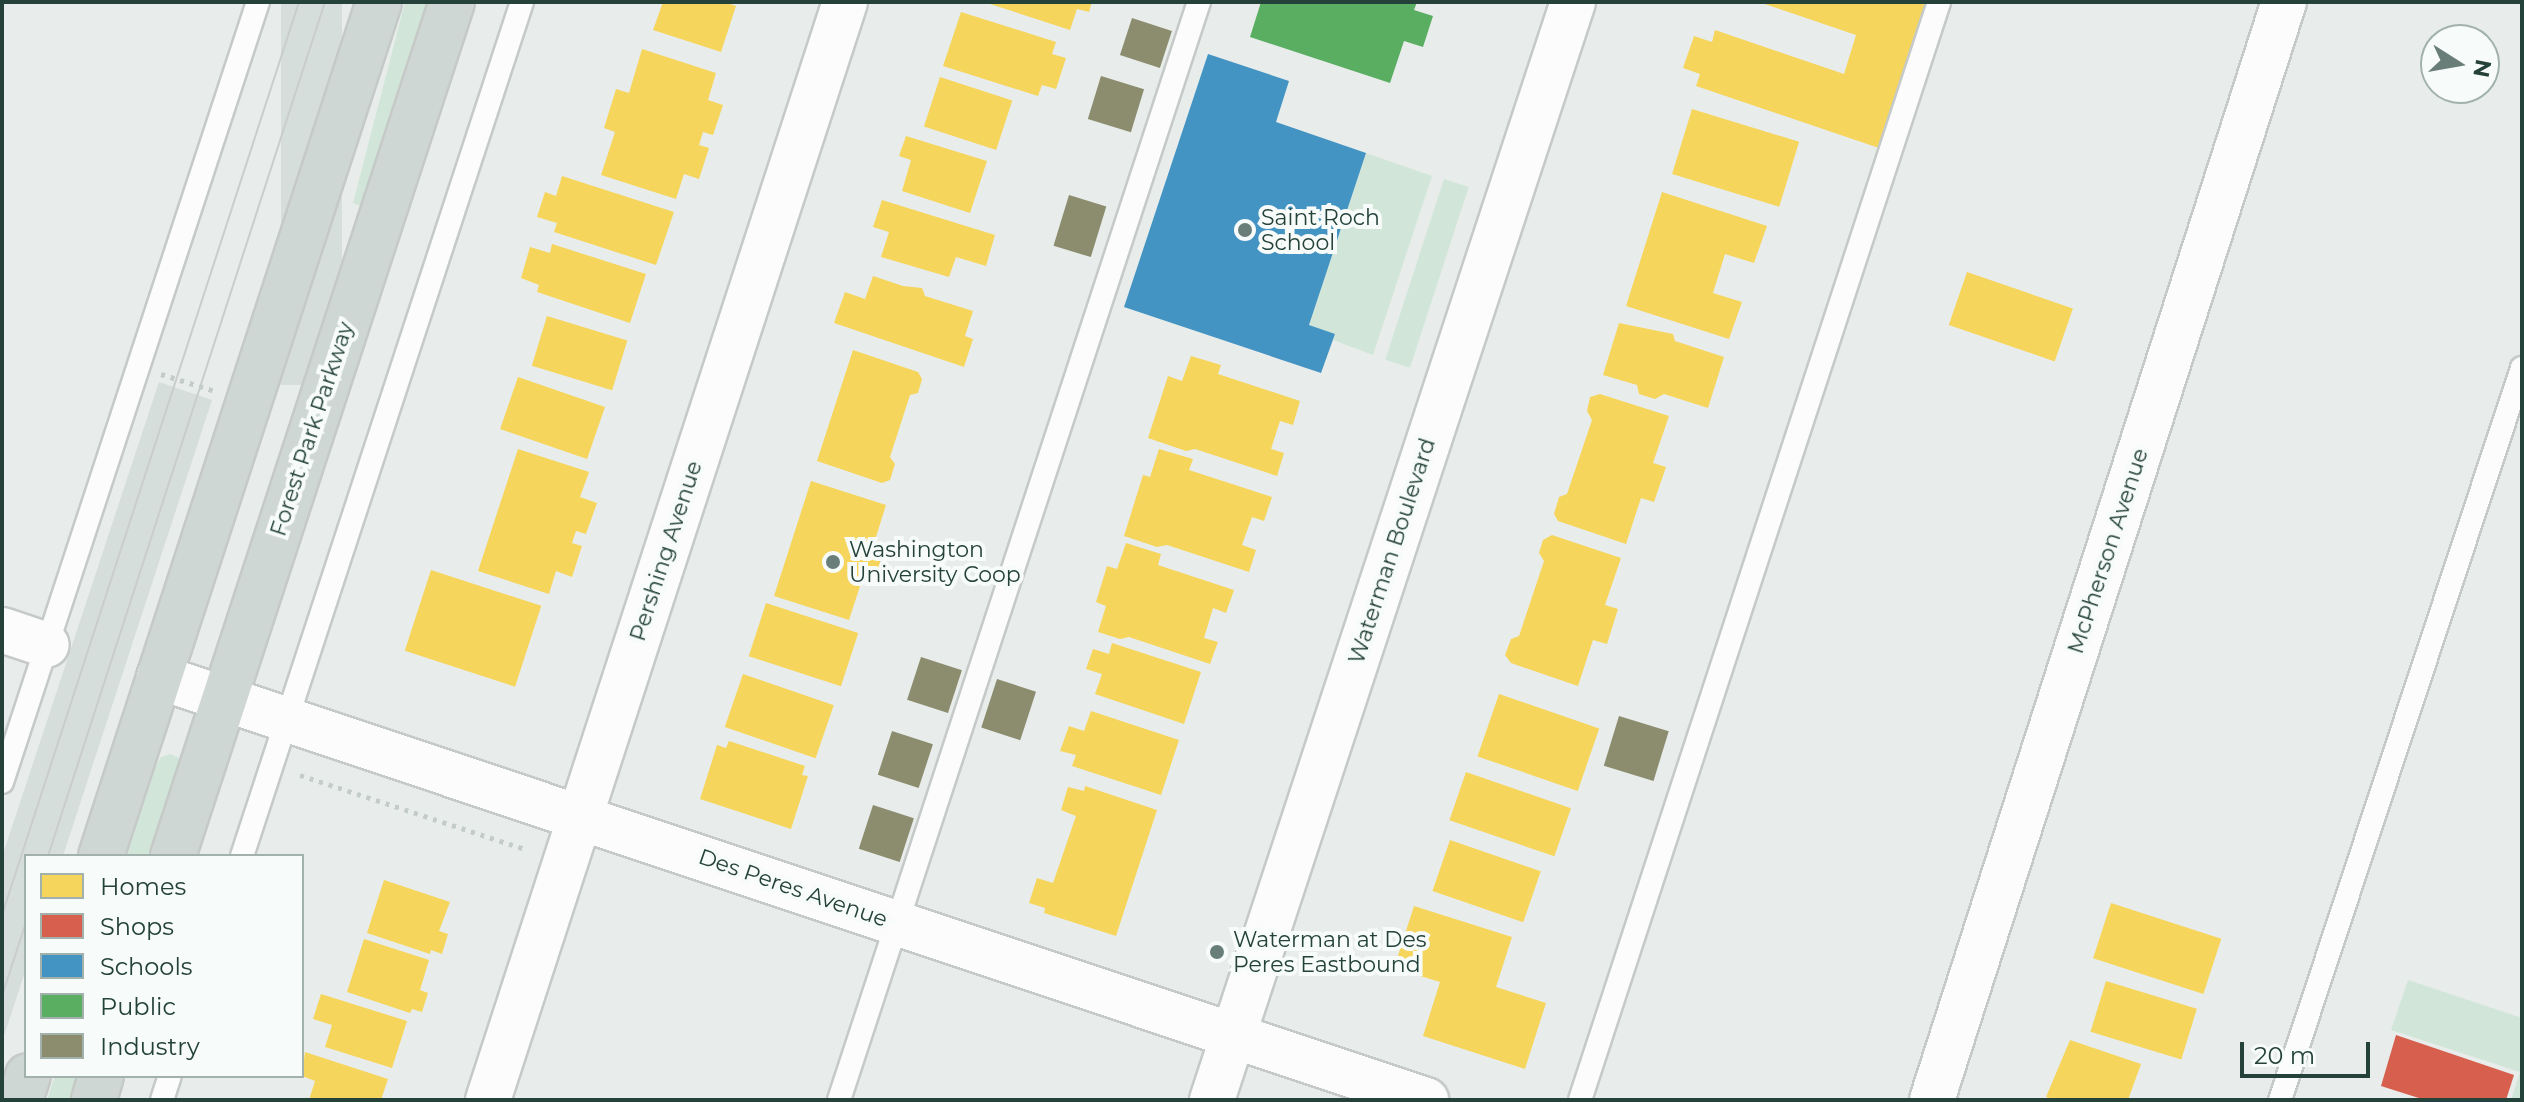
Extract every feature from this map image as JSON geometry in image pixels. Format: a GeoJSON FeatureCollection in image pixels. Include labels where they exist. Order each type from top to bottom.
{"type":"FeatureCollection","features":[{"type":"Feature","properties":{"kind":"main road"},"geometry":{"type":"LineString","coordinates":[[102,854],[379,2]]}},
{"type":"Feature","properties":{"kind":"main road","name":"Forest Park Parkway"},"geometry":{"type":"LineString","coordinates":[[174,854],[452,2]]}},
{"type":"Feature","properties":{"kind":"main road"},"geometry":{"type":"LineString","coordinates":[[20,1100],[27,1078]]}},
{"type":"Feature","properties":{"kind":"main road"},"geometry":{"type":"LineString","coordinates":[[94,1100],[100,1078]]}},
{"type":"Feature","properties":{"kind":"street","name":"Pershing Avenue"},"geometry":{"type":"LineString","coordinates":[[488,1100],[845,2]]}},
{"type":"Feature","properties":{"kind":"street","name":"Waterman Boulevard"},"geometry":{"type":"LineString","coordinates":[[1212,1100],[1573,2]]}},
{"type":"Feature","properties":{"kind":"street","name":"McPherson Avenue"},"geometry":{"type":"LineString","coordinates":[[1932,1100],[2284,2]]}},
{"type":"Feature","properties":{"kind":"street"},"geometry":{"type":"LineString","coordinates":[[2,630],[47,645]]}},
{"type":"Feature","properties":{"kind":"street","name":"Des Peres Avenue"},"geometry":{"type":"LineString","coordinates":[[159,677],[1426,1100]]}},
{"type":"Feature","properties":{"kind":"lane"},"geometry":{"type":"LineString","coordinates":[[2,782],[258,2]]}},
{"type":"Feature","properties":{"kind":"lane"},"geometry":{"type":"LineString","coordinates":[[243,854],[522,2]]}},
{"type":"Feature","properties":{"kind":"lane"},"geometry":{"type":"LineString","coordinates":[[839,1100],[1199,2]]}},
{"type":"Feature","properties":{"kind":"lane"},"geometry":{"type":"LineString","coordinates":[[1580,1100],[1939,2]]}},
{"type":"Feature","properties":{"kind":"lane"},"geometry":{"type":"LineString","coordinates":[[2280,1100],[2522,368]]}},
{"type":"Feature","properties":{"kind":"lane"},"geometry":{"type":"LineString","coordinates":[[162,1100],[169,1078]]}},
{"type":"Feature","properties":{"kind":"path"},"geometry":{"type":"LineString","coordinates":[[161,374],[215,391]]}},
{"type":"Feature","properties":{"kind":"path"},"geometry":{"type":"LineString","coordinates":[[286,771],[519,849]]}},
{"type":"Feature","properties":{"kind":"shaded area"},"geometry":{"type":"Polygon","coordinates":[[[281,2],[342,2],[342,385],[281,385],[281,2]]]}},
{"type":"Feature","properties":{"kind":"shaded area"},"geometry":{"type":"Polygon","coordinates":[[[159,382],[212,400],[64,854],[24,854],[24,975],[2,1042],[2,857],[159,382]]]}},
{"type":"Feature","properties":{"kind":"green space"},"geometry":{"type":"Polygon","coordinates":[[[405,2],[430,2],[363,207],[353,203],[405,2]]]}},
{"type":"Feature","properties":{"kind":"green space"},"geometry":{"type":"Polygon","coordinates":[[[1366,153],[1432,176],[1373,355],[1333,340],[1335,335],[1309,325],[1366,153]]]}},
{"type":"Feature","properties":{"kind":"green space"},"geometry":{"type":"Polygon","coordinates":[[[1444,179],[1469,187],[1410,368],[1385,360],[1444,179]]]}},
{"type":"Feature","properties":{"kind":"green space"},"geometry":{"type":"Polygon","coordinates":[[[170,754],[178,757],[180,766],[152,854],[128,854],[156,766],[161,757],[170,754]]]}},
{"type":"Feature","properties":{"kind":"green space"},"geometry":{"type":"Polygon","coordinates":[[[2408,980],[2522,1018],[2522,1100],[2511,1100],[2520,1072],[2391,1030],[2408,980]]]}},
{"type":"Feature","properties":{"kind":"green space"},"geometry":{"type":"Polygon","coordinates":[[[54,1078],[78,1078],[71,1100],[47,1100],[54,1078]]]}},
{"type":"Feature","properties":{"kind":"building: Homes"},"geometry":{"type":"Polygon","coordinates":[[[663,2],[724,2],[736,6],[721,52],[653,30],[663,2]]]}},
{"type":"Feature","properties":{"kind":"building: Homes"},"geometry":{"type":"Polygon","coordinates":[[[984,2],[1092,2],[1089,12],[1077,9],[1070,30],[984,2]]]}},
{"type":"Feature","properties":{"kind":"building: Homes"},"geometry":{"type":"Polygon","coordinates":[[[1759,2],[1927,2],[1879,148],[1696,86],[1700,74],[1683,68],[1694,36],[1712,42],[1715,30],[1844,74],[1856,35],[1759,2]]]}},
{"type":"Feature","properties":{"kind":"building: Homes"},"geometry":{"type":"Polygon","coordinates":[[[961,12],[1056,42],[1052,54],[1066,58],[1056,89],[1042,85],[1038,96],[943,66],[961,12]]]}},
{"type":"Feature","properties":{"kind":"building: Homes"},"geometry":{"type":"Polygon","coordinates":[[[642,49],[716,73],[708,100],[723,105],[713,135],[703,132],[699,145],[709,148],[699,179],[684,174],[676,199],[601,175],[615,132],[604,128],[616,89],[629,93],[642,49]]]}},
{"type":"Feature","properties":{"kind":"building: Homes"},"geometry":{"type":"Polygon","coordinates":[[[940,77],[1012,100],[996,150],[924,126],[940,77]]]}},
{"type":"Feature","properties":{"kind":"building: Homes"},"geometry":{"type":"Polygon","coordinates":[[[1692,109],[1799,142],[1779,207],[1672,174],[1692,109]]]}},
{"type":"Feature","properties":{"kind":"building: Homes"},"geometry":{"type":"Polygon","coordinates":[[[906,136],[987,161],[970,213],[902,191],[911,160],[899,156],[906,136]]]}},
{"type":"Feature","properties":{"kind":"building: Homes"},"geometry":{"type":"Polygon","coordinates":[[[562,176],[674,212],[656,265],[554,232],[557,223],[537,217],[545,192],[556,196],[562,176]]]}},
{"type":"Feature","properties":{"kind":"building: Homes"},"geometry":{"type":"Polygon","coordinates":[[[1662,192],[1767,226],[1754,263],[1725,254],[1713,293],[1742,302],[1729,339],[1626,306],[1662,192]]]}},
{"type":"Feature","properties":{"kind":"building: Homes"},"geometry":{"type":"Polygon","coordinates":[[[882,200],[995,235],[986,266],[956,257],[949,277],[881,257],[889,232],[873,227],[882,200]]]}},
{"type":"Feature","properties":{"kind":"building: Homes"},"geometry":{"type":"Polygon","coordinates":[[[552,244],[646,274],[630,323],[537,292],[539,285],[521,278],[530,247],[550,253],[552,244]]]}},
{"type":"Feature","properties":{"kind":"building: Homes"},"geometry":{"type":"Polygon","coordinates":[[[1967,272],[2073,308],[2055,361],[1949,325],[1967,272]]]}},
{"type":"Feature","properties":{"kind":"building: Homes"},"geometry":{"type":"Polygon","coordinates":[[[873,276],[903,286],[922,288],[925,296],[973,311],[965,336],[973,339],[964,367],[834,323],[845,292],[865,299],[873,276]]]}},
{"type":"Feature","properties":{"kind":"building: Homes"},"geometry":{"type":"Polygon","coordinates":[[[547,316],[627,341],[612,390],[532,366],[547,316]]]}},
{"type":"Feature","properties":{"kind":"building: Homes"},"geometry":{"type":"Polygon","coordinates":[[[1619,323],[1673,334],[1675,341],[1724,357],[1708,408],[1664,394],[1655,399],[1639,394],[1637,385],[1603,375],[1619,323]]]}},
{"type":"Feature","properties":{"kind":"building: Homes","name":"Washington University Coop"},"geometry":{"type":"Polygon","coordinates":[[[853,350],[918,372],[922,379],[918,393],[910,395],[890,457],[895,464],[890,480],[882,483],[817,461],[853,350]]]}},
{"type":"Feature","properties":{"kind":"building: Homes"},"geometry":{"type":"Polygon","coordinates":[[[1191,356],[1221,365],[1218,374],[1300,401],[1293,425],[1280,421],[1271,449],[1284,453],[1277,476],[1195,449],[1186,451],[1148,438],[1168,376],[1182,381],[1191,356]]]}},
{"type":"Feature","properties":{"kind":"building: Homes"},"geometry":{"type":"Polygon","coordinates":[[[518,377],[605,407],[587,459],[500,429],[518,377]]]}},
{"type":"Feature","properties":{"kind":"building: Homes"},"geometry":{"type":"Polygon","coordinates":[[[1600,394],[1669,416],[1653,463],[1666,467],[1654,502],[1641,498],[1626,544],[1558,521],[1554,514],[1559,497],[1567,494],[1592,420],[1587,411],[1590,397],[1600,394]]]}},
{"type":"Feature","properties":{"kind":"building: Homes"},"geometry":{"type":"Polygon","coordinates":[[[518,449],[589,472],[580,497],[597,503],[586,534],[576,531],[572,543],[582,546],[572,577],[556,571],[549,594],[478,571],[518,449]]]}},
{"type":"Feature","properties":{"kind":"building: Homes"},"geometry":{"type":"Polygon","coordinates":[[[1159,449],[1193,459],[1189,470],[1272,497],[1264,521],[1252,517],[1242,545],[1256,550],[1249,572],[1167,545],[1157,547],[1124,536],[1143,475],[1150,477],[1159,449]]]}},
{"type":"Feature","properties":{"kind":"building: Homes","name":"Washington University Coop"},"geometry":{"type":"Polygon","coordinates":[[[811,481],[886,505],[875,540],[886,544],[873,584],[862,580],[849,620],[774,596],[811,481]]]}},
{"type":"Feature","properties":{"kind":"building: Homes"},"geometry":{"type":"Polygon","coordinates":[[[1552,535],[1621,558],[1605,605],[1618,609],[1607,644],[1593,640],[1578,686],[1511,663],[1505,655],[1511,639],[1519,636],[1544,561],[1539,553],[1543,540],[1552,535]]]}},
{"type":"Feature","properties":{"kind":"building: Homes"},"geometry":{"type":"Polygon","coordinates":[[[1126,543],[1161,554],[1158,565],[1234,590],[1226,613],[1213,608],[1204,638],[1218,642],[1210,664],[1129,637],[1120,639],[1098,632],[1106,606],[1096,602],[1107,566],[1117,569],[1126,543]]]}},
{"type":"Feature","properties":{"kind":"building: Homes"},"geometry":{"type":"Polygon","coordinates":[[[431,570],[541,606],[515,687],[405,651],[431,570]]]}},
{"type":"Feature","properties":{"kind":"building: Homes"},"geometry":{"type":"Polygon","coordinates":[[[766,603],[858,633],[841,686],[749,656],[766,603]]]}},
{"type":"Feature","properties":{"kind":"building: Homes"},"geometry":{"type":"Polygon","coordinates":[[[1112,643],[1201,672],[1184,724],[1095,694],[1102,674],[1086,669],[1093,649],[1109,654],[1112,643]]]}},
{"type":"Feature","properties":{"kind":"building: Homes"},"geometry":{"type":"Polygon","coordinates":[[[743,674],[834,705],[816,758],[725,727],[743,674]]]}},
{"type":"Feature","properties":{"kind":"building: Homes"},"geometry":{"type":"Polygon","coordinates":[[[1499,694],[1599,729],[1578,791],[1478,756],[1499,694]]]}},
{"type":"Feature","properties":{"kind":"building: Homes"},"geometry":{"type":"Polygon","coordinates":[[[1091,711],[1179,740],[1161,795],[1072,766],[1076,755],[1060,751],[1069,726],[1084,731],[1091,711]]]}},
{"type":"Feature","properties":{"kind":"building: Homes"},"geometry":{"type":"Polygon","coordinates":[[[729,741],[805,766],[802,775],[808,776],[791,829],[700,799],[717,745],[726,748],[729,741]]]}},
{"type":"Feature","properties":{"kind":"building: Homes"},"geometry":{"type":"Polygon","coordinates":[[[1466,772],[1571,808],[1554,856],[1449,820],[1466,772]]]}},
{"type":"Feature","properties":{"kind":"building: Homes"},"geometry":{"type":"Polygon","coordinates":[[[1085,786],[1157,810],[1116,936],[1044,913],[1045,908],[1029,903],[1037,878],[1053,883],[1076,816],[1061,810],[1068,787],[1084,791],[1085,786]]]}},
{"type":"Feature","properties":{"kind":"building: Homes"},"geometry":{"type":"Polygon","coordinates":[[[1450,840],[1541,871],[1523,922],[1432,891],[1450,840]]]}},
{"type":"Feature","properties":{"kind":"building: Homes"},"geometry":{"type":"Polygon","coordinates":[[[384,880],[450,902],[439,931],[448,934],[442,954],[431,950],[430,954],[367,933],[384,880]]]}},
{"type":"Feature","properties":{"kind":"building: Homes"},"geometry":{"type":"Polygon","coordinates":[[[2111,903],[2221,939],[2203,994],[2093,958],[2111,903]]]}},
{"type":"Feature","properties":{"kind":"building: Homes"},"geometry":{"type":"Polygon","coordinates":[[[1414,906],[1512,937],[1496,987],[1546,1003],[1525,1069],[1423,1036],[1440,982],[1394,968],[1414,906]]]}},
{"type":"Feature","properties":{"kind":"building: Homes"},"geometry":{"type":"Polygon","coordinates":[[[364,939],[429,960],[420,990],[428,993],[422,1012],[412,1009],[410,1013],[347,992],[364,939]]]}},
{"type":"Feature","properties":{"kind":"building: Homes"},"geometry":{"type":"Polygon","coordinates":[[[2106,981],[2197,1009],[2181,1059],[2091,1032],[2106,981]]]}},
{"type":"Feature","properties":{"kind":"building: Homes"},"geometry":{"type":"Polygon","coordinates":[[[321,994],[407,1021],[392,1068],[325,1047],[332,1025],[313,1019],[321,994]]]}},
{"type":"Feature","properties":{"kind":"building: Homes"},"geometry":{"type":"Polygon","coordinates":[[[2070,1040],[2141,1064],[2128,1100],[2056,1100],[2046,1097],[2070,1040]]]}},
{"type":"Feature","properties":{"kind":"building: Homes"},"geometry":{"type":"Polygon","coordinates":[[[305,1052],[388,1079],[381,1100],[309,1100],[315,1081],[304,1077],[305,1052]]]}},
{"type":"Feature","properties":{"kind":"building: Shops"},"geometry":{"type":"Polygon","coordinates":[[[2396,1035],[2514,1075],[2506,1100],[2425,1100],[2381,1086],[2396,1035]]]}},
{"type":"Feature","properties":{"kind":"building: Schools","name":"Saint Roch School"},"geometry":{"type":"Polygon","coordinates":[[[1208,54],[1289,81],[1276,122],[1366,153],[1309,325],[1335,334],[1321,373],[1124,307],[1208,54]]]}},
{"type":"Feature","properties":{"kind":"building: Public"},"geometry":{"type":"Polygon","coordinates":[[[1261,2],[1417,2],[1414,10],[1433,16],[1423,47],[1404,41],[1390,83],[1250,37],[1261,2]]]}},
{"type":"Feature","properties":{"kind":"building: Industry"},"geometry":{"type":"Polygon","coordinates":[[[1132,18],[1172,31],[1160,68],[1120,55],[1132,18]]]}},
{"type":"Feature","properties":{"kind":"building: Industry"},"geometry":{"type":"Polygon","coordinates":[[[1101,76],[1144,89],[1131,132],[1088,119],[1101,76]]]}},
{"type":"Feature","properties":{"kind":"building: Industry"},"geometry":{"type":"Polygon","coordinates":[[[1069,195],[1106,206],[1091,257],[1054,246],[1069,195]]]}},
{"type":"Feature","properties":{"kind":"building: Industry"},"geometry":{"type":"Polygon","coordinates":[[[921,657],[962,670],[948,713],[907,700],[921,657]]]}},
{"type":"Feature","properties":{"kind":"building: Industry"},"geometry":{"type":"Polygon","coordinates":[[[997,679],[1036,692],[1020,740],[981,728],[997,679]]]}},
{"type":"Feature","properties":{"kind":"building: Industry"},"geometry":{"type":"Polygon","coordinates":[[[1619,716],[1669,731],[1654,781],[1604,766],[1619,716]]]}},
{"type":"Feature","properties":{"kind":"building: Industry"},"geometry":{"type":"Polygon","coordinates":[[[892,731],[933,744],[919,788],[878,775],[892,731]]]}},
{"type":"Feature","properties":{"kind":"building: Industry"},"geometry":{"type":"Polygon","coordinates":[[[873,805],[914,818],[900,862],[859,849],[873,805]]]}},
{"type":"Feature","properties":{"kind":"tram line"},"geometry":{"type":"LineString","coordinates":[[2,915],[299,2]]}},
{"type":"Feature","properties":{"kind":"tram line"},"geometry":{"type":"LineString","coordinates":[[49,854],[325,2]]}},
{"type":"Feature","properties":{"kind":"tram line"},"geometry":{"type":"LineString","coordinates":[[2,996],[24,928]]}},
{"type":"Feature","properties":{"kind":"place","name":"Saint Roch School"},"geometry":{"type":"Point","coordinates":[1245,230]}},
{"type":"Feature","properties":{"kind":"place","name":"Washington University Coop"},"geometry":{"type":"Point","coordinates":[833,562]}},
{"type":"Feature","properties":{"kind":"place","name":"Waterman at Des Peres Eastbound"},"geometry":{"type":"Point","coordinates":[1217,952]}}]}
